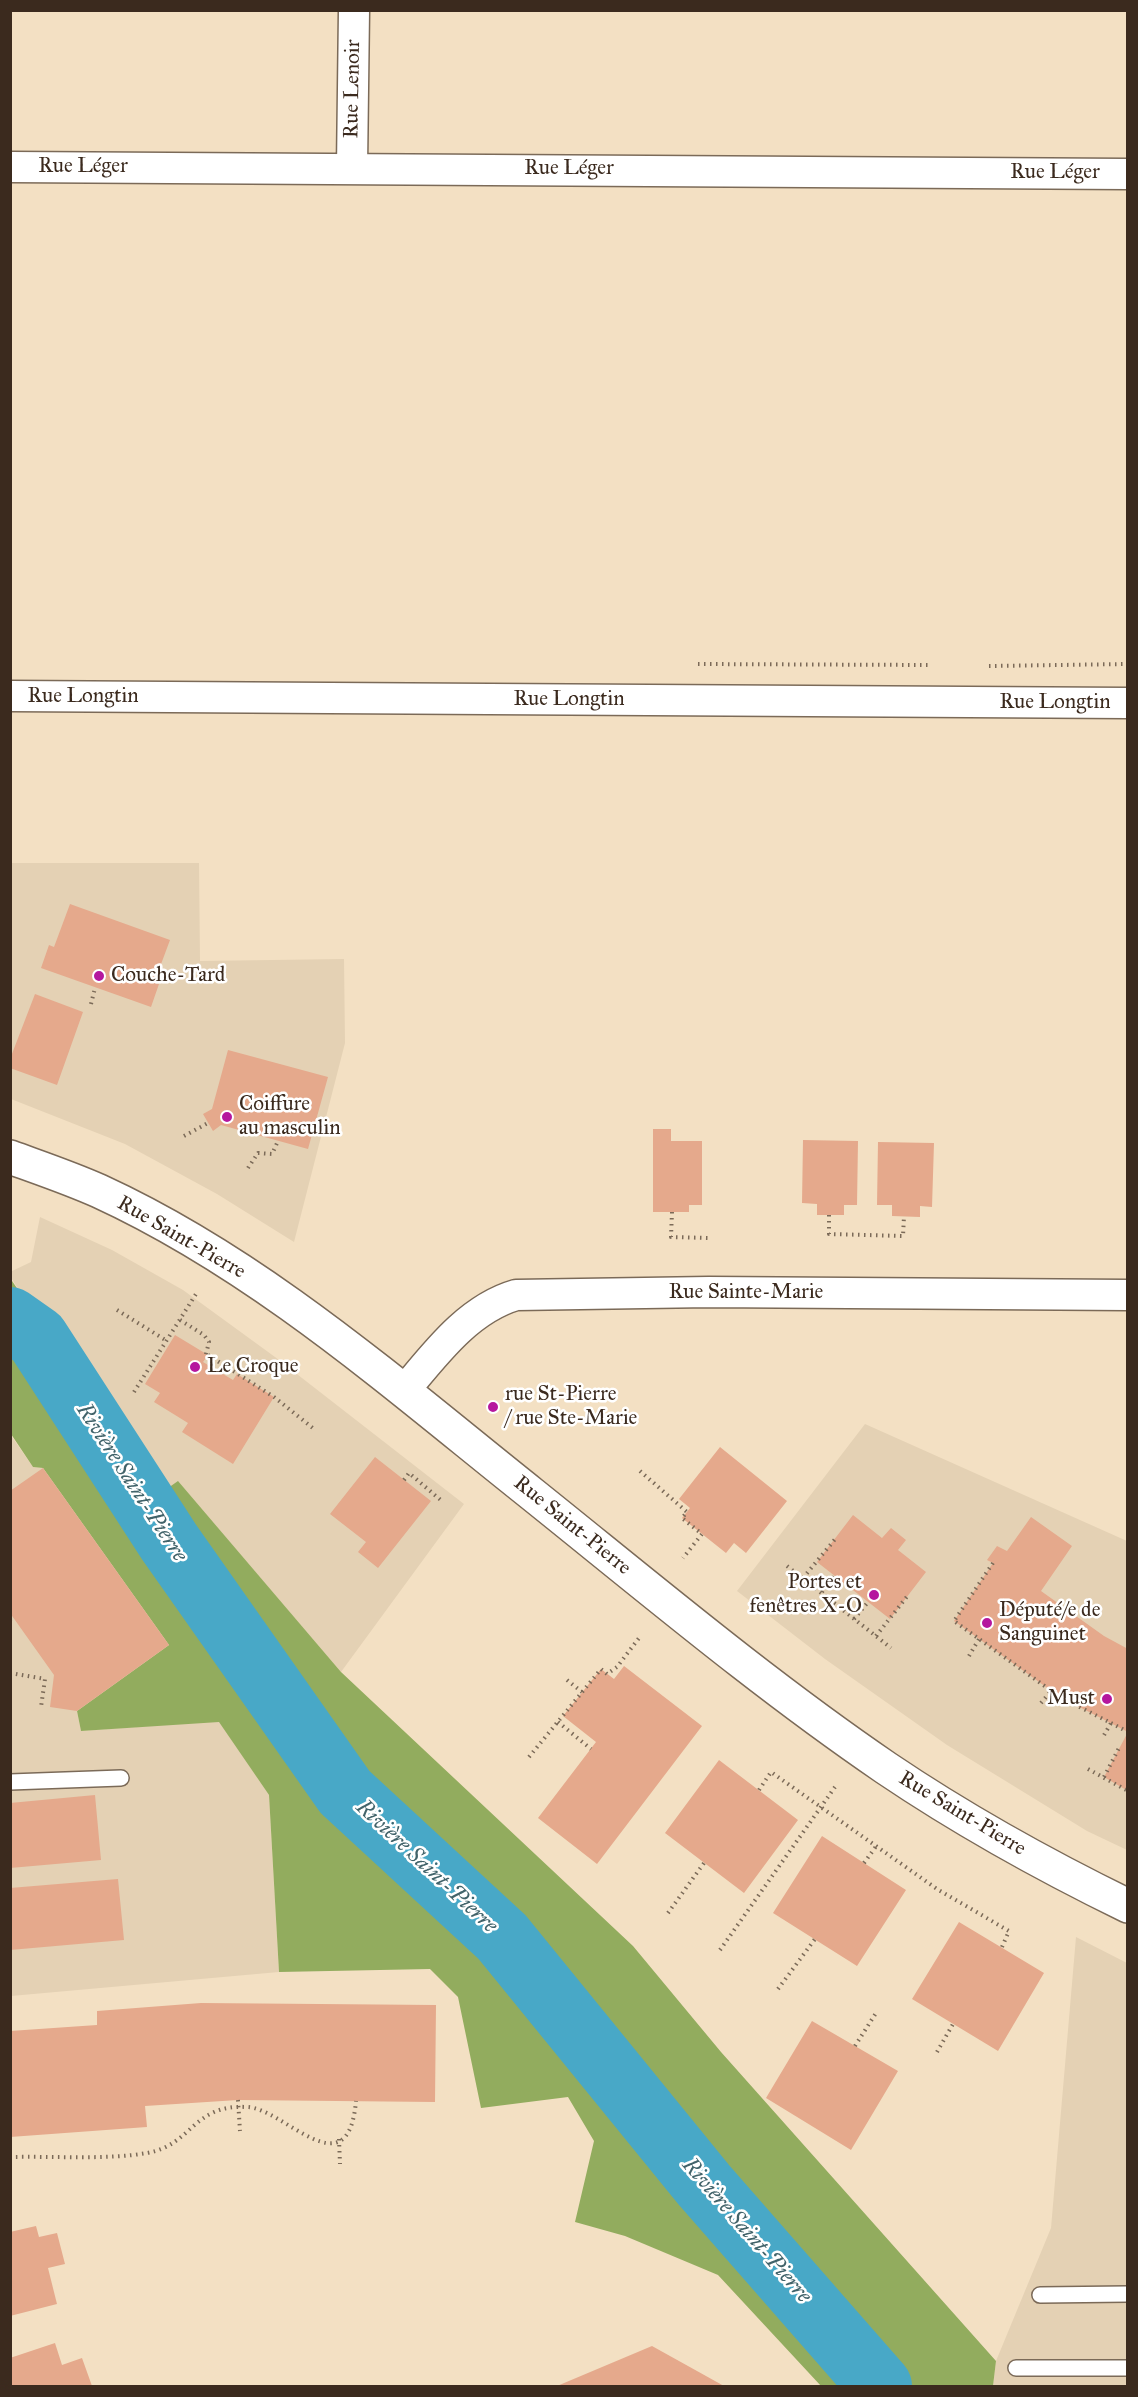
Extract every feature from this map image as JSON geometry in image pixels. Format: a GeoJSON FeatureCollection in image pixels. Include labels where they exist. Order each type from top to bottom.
{"type":"FeatureCollection","features":[{"type":"Feature","properties":{"kind":"main road","name":"Rue Saint-Pierre"},"geometry":{"type":"LineString","coordinates":[[10,1157],[99,1191],[186,1238],[283,1300],[404,1391],[738,1659],[838,1734],[982,1828],[1128,1906]]}},
{"type":"Feature","properties":{"kind":"street","name":"Rue Lenoir"},"geometry":{"type":"LineString","coordinates":[[352,167],[354,10]]}},
{"type":"Feature","properties":{"kind":"street","name":"Rue Léger"},"geometry":{"type":"LineString","coordinates":[[10,167],[352,167],[1128,174]]}},
{"type":"Feature","properties":{"kind":"street","name":"Rue Longtin"},"geometry":{"type":"LineString","coordinates":[[10,696],[1128,703]]}},
{"type":"Feature","properties":{"kind":"street","name":"Rue Sainte-Marie"},"geometry":{"type":"LineString","coordinates":[[404,1391],[473,1316],[492,1303],[516,1294],[709,1292],[1128,1295]]}},
{"type":"Feature","properties":{"kind":"lane"},"geometry":{"type":"LineString","coordinates":[[10,1782],[121,1778]]}},
{"type":"Feature","properties":{"kind":"lane"},"geometry":{"type":"LineString","coordinates":[[1040,2295],[1128,2294]]}},
{"type":"Feature","properties":{"kind":"lane"},"geometry":{"type":"LineString","coordinates":[[1016,2368],[1128,2368]]}},
{"type":"Feature","properties":{"kind":"path"},"geometry":{"type":"LineString","coordinates":[[91,1004],[96,987]]}},
{"type":"Feature","properties":{"kind":"path"},"geometry":{"type":"LineString","coordinates":[[184,1136],[208,1123]]}},
{"type":"Feature","properties":{"kind":"path"},"geometry":{"type":"LineString","coordinates":[[248,1168],[258,1154],[272,1154],[278,1141]]}},
{"type":"Feature","properties":{"kind":"path"},"geometry":{"type":"LineString","coordinates":[[672,1212],[671,1238],[709,1238]]}},
{"type":"Feature","properties":{"kind":"path"},"geometry":{"type":"LineString","coordinates":[[829,1215],[829,1234],[903,1236],[904,1216]]}},
{"type":"Feature","properties":{"kind":"path"},"geometry":{"type":"LineString","coordinates":[[134,1392],[196,1294]]}},
{"type":"Feature","properties":{"kind":"path"},"geometry":{"type":"LineString","coordinates":[[117,1310],[167,1341]]}},
{"type":"Feature","properties":{"kind":"path"},"geometry":{"type":"LineString","coordinates":[[180,1320],[204,1335],[209,1342],[207,1356],[274,1397],[314,1429]]}},
{"type":"Feature","properties":{"kind":"path"},"geometry":{"type":"LineString","coordinates":[[640,1472],[687,1512],[682,1518],[702,1534],[683,1558]]}},
{"type":"Feature","properties":{"kind":"path"},"geometry":{"type":"LineString","coordinates":[[404,1480],[409,1473],[443,1502]]}},
{"type":"Feature","properties":{"kind":"path"},"geometry":{"type":"LineString","coordinates":[[803,1578],[836,1538]]}},
{"type":"Feature","properties":{"kind":"path"},"geometry":{"type":"LineString","coordinates":[[993,1563],[954,1620],[1051,1691],[1128,1732]]}},
{"type":"Feature","properties":{"kind":"path"},"geometry":{"type":"LineString","coordinates":[[787,1566],[891,1648]]}},
{"type":"Feature","properties":{"kind":"path"},"geometry":{"type":"LineString","coordinates":[[822,1592],[835,1576]]}},
{"type":"Feature","properties":{"kind":"path"},"geometry":{"type":"LineString","coordinates":[[876,1636],[909,1594]]}},
{"type":"Feature","properties":{"kind":"path"},"geometry":{"type":"LineString","coordinates":[[854,1619],[868,1602]]}},
{"type":"Feature","properties":{"kind":"path"},"geometry":{"type":"LineString","coordinates":[[529,1757],[600,1669],[607,1674],[616,1667],[639,1638]]}},
{"type":"Feature","properties":{"kind":"path"},"geometry":{"type":"LineString","coordinates":[[969,1656],[979,1640]]}},
{"type":"Feature","properties":{"kind":"path"},"geometry":{"type":"LineString","coordinates":[[10,1673],[45,1679],[41,1707]]}},
{"type":"Feature","properties":{"kind":"path"},"geometry":{"type":"LineString","coordinates":[[567,1680],[582,1692]]}},
{"type":"Feature","properties":{"kind":"path"},"geometry":{"type":"LineString","coordinates":[[44,1688],[52,1688]]}},
{"type":"Feature","properties":{"kind":"path"},"geometry":{"type":"LineString","coordinates":[[1041,1703],[1051,1691]]}},
{"type":"Feature","properties":{"kind":"path"},"geometry":{"type":"LineString","coordinates":[[558,1722],[591,1749]]}},
{"type":"Feature","properties":{"kind":"path"},"geometry":{"type":"LineString","coordinates":[[1103,1737],[1111,1724]]}},
{"type":"Feature","properties":{"kind":"path"},"geometry":{"type":"LineString","coordinates":[[1104,1777],[1120,1746]]}},
{"type":"Feature","properties":{"kind":"path"},"geometry":{"type":"LineString","coordinates":[[1088,1769],[1128,1791]]}},
{"type":"Feature","properties":{"kind":"path"},"geometry":{"type":"LineString","coordinates":[[759,1790],[771,1772],[937,1889],[1009,1931],[1002,1947]]}},
{"type":"Feature","properties":{"kind":"path"},"geometry":{"type":"LineString","coordinates":[[720,1950],[835,1787]]}},
{"type":"Feature","properties":{"kind":"path"},"geometry":{"type":"LineString","coordinates":[[864,1863],[877,1845]]}},
{"type":"Feature","properties":{"kind":"path"},"geometry":{"type":"LineString","coordinates":[[668,1913],[704,1863]]}},
{"type":"Feature","properties":{"kind":"path"},"geometry":{"type":"LineString","coordinates":[[778,1989],[815,1939]]}},
{"type":"Feature","properties":{"kind":"path"},"geometry":{"type":"LineString","coordinates":[[855,2046],[876,2013]]}},
{"type":"Feature","properties":{"kind":"path"},"geometry":{"type":"LineString","coordinates":[[937,2052],[953,2024]]}},
{"type":"Feature","properties":{"kind":"path"},"geometry":{"type":"LineString","coordinates":[[238,2100],[240,2131]]}},
{"type":"Feature","properties":{"kind":"path"},"geometry":{"type":"LineString","coordinates":[[10,2157],[147,2153],[179,2139],[211,2111],[238,2107],[259,2108],[313,2141],[330,2142],[349,2132],[356,2101]]}},
{"type":"Feature","properties":{"kind":"path"},"geometry":{"type":"LineString","coordinates":[[339,2139],[340,2164]]}},
{"type":"Feature","properties":{"kind":"shaded area"},"geometry":{"type":"Polygon","coordinates":[[[11,863],[199,863],[200,961],[344,959],[345,1043],[294,1242],[217,1194],[125,1144],[11,1099],[11,863]]]}},
{"type":"Feature","properties":{"kind":"shaded area"},"geometry":{"type":"Polygon","coordinates":[[[40,1217],[112,1250],[183,1290],[275,1357],[464,1504],[341,1672],[178,1482],[158,1496],[11,1278],[10,1272],[31,1262],[40,1217]]]}},
{"type":"Feature","properties":{"kind":"shaded area"},"geometry":{"type":"Polygon","coordinates":[[[865,1424],[1127,1541],[1127,1850],[1087,1831],[947,1745],[825,1659],[737,1591],[865,1424]]]}},
{"type":"Feature","properties":{"kind":"shaded area"},"geometry":{"type":"Polygon","coordinates":[[[10,1434],[33,1467],[43,1468],[169,1645],[77,1711],[81,1731],[219,1721],[269,1795],[279,1972],[11,1996],[10,1434]]]}},
{"type":"Feature","properties":{"kind":"shaded area"},"geometry":{"type":"Polygon","coordinates":[[[1076,1937],[1127,1963],[1127,2386],[993,2386],[996,2361],[1051,2228],[1076,1937]]]}},
{"type":"Feature","properties":{"kind":"green space"},"geometry":{"type":"Polygon","coordinates":[[[10,1278],[158,1495],[178,1481],[341,1672],[633,1946],[721,2052],[996,2361],[993,2386],[821,2386],[718,2275],[625,2236],[575,2222],[594,2141],[568,2097],[481,2108],[458,1997],[430,1969],[279,1972],[269,1795],[219,1722],[81,1731],[77,1711],[169,1645],[43,1468],[33,1467],[11,1434],[10,1278]]]}},
{"type":"Feature","properties":{"kind":"building"},"geometry":{"type":"Polygon","coordinates":[[[70,904],[170,940],[154,983],[159,984],[151,1007],[41,968],[49,945],[54,947],[70,904]]]}},
{"type":"Feature","properties":{"kind":"building"},"geometry":{"type":"Polygon","coordinates":[[[35,994],[83,1012],[57,1085],[10,1068],[10,1059],[35,994]]]}},
{"type":"Feature","properties":{"kind":"building"},"geometry":{"type":"Polygon","coordinates":[[[228,1050],[328,1077],[308,1149],[221,1125],[213,1131],[203,1114],[212,1109],[228,1050]]]}},
{"type":"Feature","properties":{"kind":"building"},"geometry":{"type":"Polygon","coordinates":[[[653,1129],[671,1129],[671,1141],[702,1141],[702,1205],[689,1205],[689,1212],[653,1212],[653,1129]]]}},
{"type":"Feature","properties":{"kind":"building"},"geometry":{"type":"Polygon","coordinates":[[[803,1140],[858,1141],[857,1205],[844,1205],[844,1215],[817,1215],[817,1204],[802,1203],[803,1140]]]}},
{"type":"Feature","properties":{"kind":"building"},"geometry":{"type":"Polygon","coordinates":[[[878,1142],[934,1143],[932,1207],[920,1206],[920,1217],[892,1216],[892,1205],[877,1205],[878,1142]]]}},
{"type":"Feature","properties":{"kind":"building"},"geometry":{"type":"Polygon","coordinates":[[[175,1335],[208,1355],[203,1362],[233,1380],[237,1374],[274,1397],[233,1464],[182,1432],[188,1423],[154,1402],[160,1393],[145,1384],[175,1335]]]}},
{"type":"Feature","properties":{"kind":"building"},"geometry":{"type":"Polygon","coordinates":[[[720,1447],[787,1501],[746,1553],[734,1543],[726,1553],[682,1518],[690,1508],[679,1499],[720,1447]]]}},
{"type":"Feature","properties":{"kind":"building"},"geometry":{"type":"Polygon","coordinates":[[[375,1457],[431,1501],[378,1568],[358,1552],[366,1542],[330,1514],[375,1457]]]}},
{"type":"Feature","properties":{"kind":"building"},"geometry":{"type":"Polygon","coordinates":[[[43,1468],[169,1645],[77,1711],[50,1707],[54,1675],[10,1613],[10,1491],[43,1468]]]}},
{"type":"Feature","properties":{"kind":"building"},"geometry":{"type":"Polygon","coordinates":[[[853,1515],[882,1538],[891,1528],[906,1540],[898,1550],[926,1572],[890,1619],[817,1562],[853,1515]]]}},
{"type":"Feature","properties":{"kind":"building"},"geometry":{"type":"Polygon","coordinates":[[[1031,1517],[1072,1546],[1041,1591],[1104,1636],[1128,1649],[1128,1732],[1060,1697],[954,1621],[993,1563],[987,1560],[997,1546],[1007,1551],[1031,1517]]]}},
{"type":"Feature","properties":{"kind":"building"},"geometry":{"type":"Polygon","coordinates":[[[624,1666],[702,1726],[597,1864],[538,1818],[596,1742],[563,1716],[601,1669],[614,1679],[624,1666]]]}},
{"type":"Feature","properties":{"kind":"building"},"geometry":{"type":"Polygon","coordinates":[[[1128,1732],[1128,1791],[1104,1777],[1128,1732]]]}},
{"type":"Feature","properties":{"kind":"building"},"geometry":{"type":"Polygon","coordinates":[[[719,1760],[798,1820],[744,1893],[665,1833],[719,1760]]]}},
{"type":"Feature","properties":{"kind":"building"},"geometry":{"type":"Polygon","coordinates":[[[95,1795],[101,1860],[10,1868],[10,1803],[95,1795]]]}},
{"type":"Feature","properties":{"kind":"building"},"geometry":{"type":"Polygon","coordinates":[[[822,1836],[906,1890],[857,1966],[773,1913],[822,1836]]]}},
{"type":"Feature","properties":{"kind":"building"},"geometry":{"type":"Polygon","coordinates":[[[118,1879],[124,1940],[10,1950],[10,1888],[118,1879]]]}},
{"type":"Feature","properties":{"kind":"building"},"geometry":{"type":"Polygon","coordinates":[[[959,1922],[1044,1973],[998,2051],[912,1999],[959,1922]]]}},
{"type":"Feature","properties":{"kind":"building"},"geometry":{"type":"Polygon","coordinates":[[[201,2003],[436,2005],[435,2102],[238,2100],[145,2106],[147,2127],[10,2137],[10,2031],[97,2025],[97,2011],[201,2003]]]}},
{"type":"Feature","properties":{"kind":"building"},"geometry":{"type":"Polygon","coordinates":[[[812,2021],[898,2071],[851,2150],[766,2098],[812,2021]]]}},
{"type":"Feature","properties":{"kind":"building"},"geometry":{"type":"Polygon","coordinates":[[[36,2226],[39,2237],[57,2233],[65,2264],[48,2268],[57,2304],[10,2316],[10,2232],[36,2226]]]}},
{"type":"Feature","properties":{"kind":"building"},"geometry":{"type":"Polygon","coordinates":[[[55,2343],[62,2365],[82,2358],[92,2386],[10,2386],[10,2358],[55,2343]]]}},
{"type":"Feature","properties":{"kind":"building"},"geometry":{"type":"Polygon","coordinates":[[[652,2346],[724,2386],[557,2386],[652,2346]]]}},
{"type":"Feature","properties":{"kind":"waterway","name":"Rivière Saint-Pierre"},"geometry":{"type":"LineString","coordinates":[[10,1319],[37,1338],[169,1542],[345,1792],[502,1937],[704,2185],[880,2386]]}},
{"type":"Feature","properties":{"kind":"place","name":"Couche-Tard"},"geometry":{"type":"Point","coordinates":[99,976]}},
{"type":"Feature","properties":{"kind":"place","name":"Coiffure au masculin"},"geometry":{"type":"Point","coordinates":[227,1117]}},
{"type":"Feature","properties":{"kind":"place","name":"Le Croque"},"geometry":{"type":"Point","coordinates":[195,1367]}},
{"type":"Feature","properties":{"kind":"place","name":"rue St-Pierre / rue Ste-Marie"},"geometry":{"type":"Point","coordinates":[493,1407]}},
{"type":"Feature","properties":{"kind":"place","name":"Portes et fenêtres X-O"},"geometry":{"type":"Point","coordinates":[874,1595]}},
{"type":"Feature","properties":{"kind":"place","name":"Député/e de Sanguinet"},"geometry":{"type":"Point","coordinates":[987,1623]}},
{"type":"Feature","properties":{"kind":"place","name":"Must"},"geometry":{"type":"Point","coordinates":[1107,1699]}}]}
